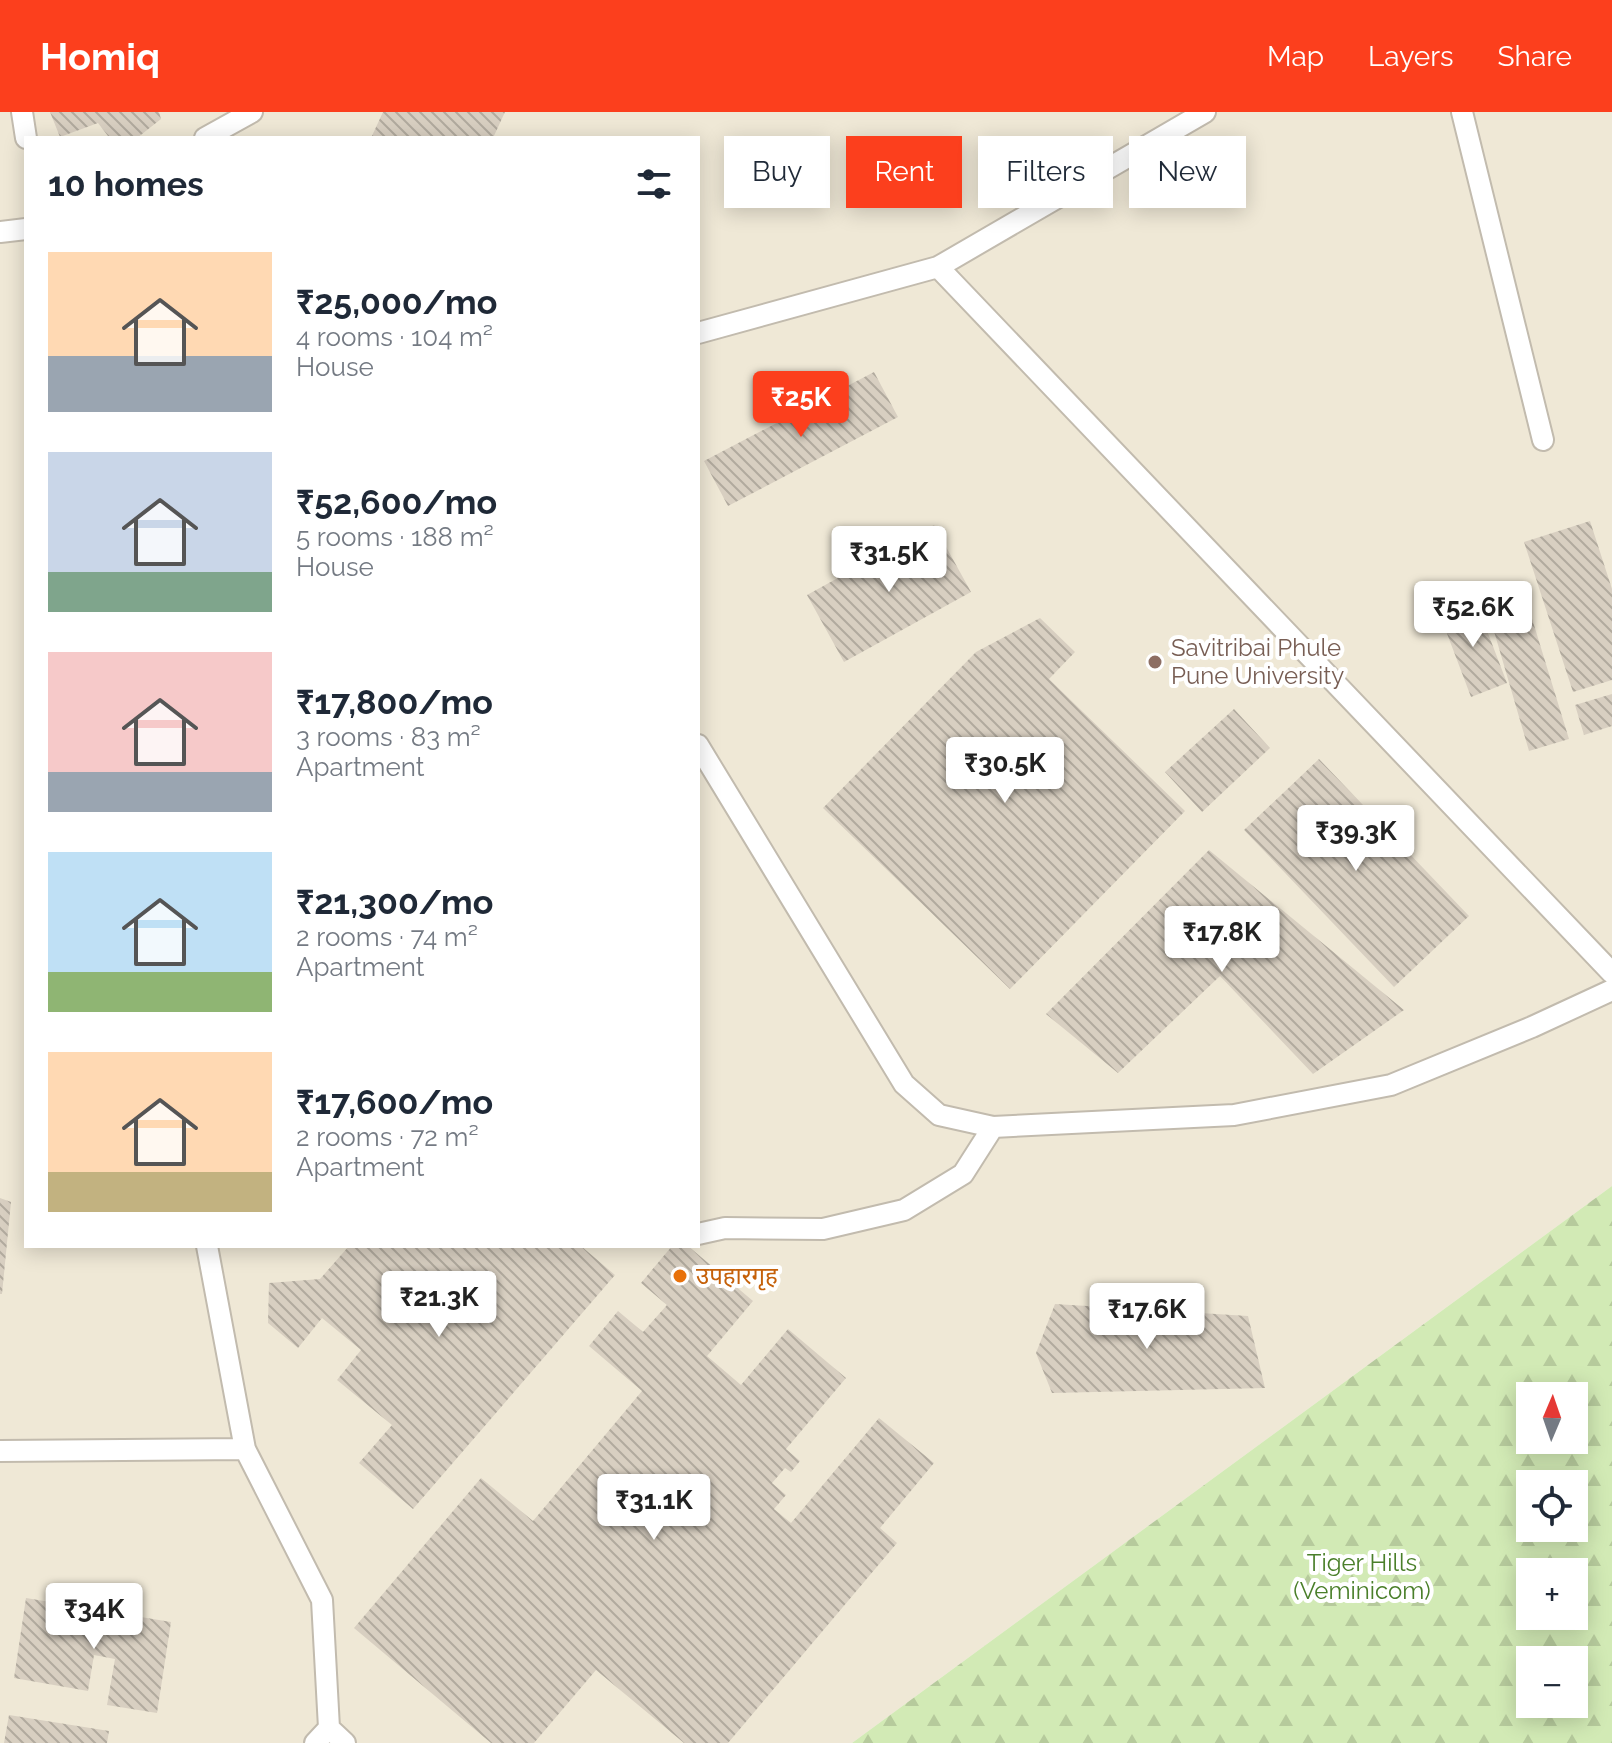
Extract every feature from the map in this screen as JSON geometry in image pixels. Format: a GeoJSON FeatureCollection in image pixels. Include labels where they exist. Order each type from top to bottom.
{"type":"FeatureCollection","features":[{"type":"Feature","properties":{"kind":"lane"},"geometry":{"type":"LineString","coordinates":[[22,112],[26,136]]}},
{"type":"Feature","properties":{"kind":"lane"},"geometry":{"type":"LineString","coordinates":[[209,136],[252,112]]}},
{"type":"Feature","properties":{"kind":"lane"},"geometry":{"type":"LineString","coordinates":[[700,332],[938,267],[1205,112]]}},
{"type":"Feature","properties":{"kind":"lane"},"geometry":{"type":"LineString","coordinates":[[1462,112],[1543,440]]}},
{"type":"Feature","properties":{"kind":"lane"},"geometry":{"type":"LineString","coordinates":[[0,232],[24,229]]}},
{"type":"Feature","properties":{"kind":"lane"},"geometry":{"type":"LineString","coordinates":[[938,267],[1612,973]]}},
{"type":"Feature","properties":{"kind":"lane"},"geometry":{"type":"LineString","coordinates":[[700,748],[904,1084],[939,1115],[993,1127],[1234,1115],[1391,1085],[1612,990]]}},
{"type":"Feature","properties":{"kind":"lane"},"geometry":{"type":"LineString","coordinates":[[700,1234],[725,1228],[823,1229],[904,1210],[963,1174],[993,1127]]}},
{"type":"Feature","properties":{"kind":"lane"},"geometry":{"type":"LineString","coordinates":[[207,1248],[245,1449],[322,1600],[322,1736],[345,1743]]}},
{"type":"Feature","properties":{"kind":"lane"},"geometry":{"type":"LineString","coordinates":[[0,1451],[245,1449]]}},
{"type":"Feature","properties":{"kind":"shaded area","name":"Savitribai Phule Pune University"},"geometry":{"type":"Polygon","coordinates":[[[0,112],[1612,112],[1612,1186],[852,1743],[0,1743],[0,112]]]}},
{"type":"Feature","properties":{"kind":"green space","name":"Tiger Hills (Veminicom)"},"geometry":{"type":"Polygon","coordinates":[[[1612,1186],[1612,1743],[852,1743],[1612,1186]]]}},
{"type":"Feature","properties":{"kind":"building"},"geometry":{"type":"Polygon","coordinates":[[[50,112],[159,112],[161,119],[140,136],[108,136],[98,123],[60,136],[50,112]]]}},
{"type":"Feature","properties":{"kind":"building"},"geometry":{"type":"Polygon","coordinates":[[[383,112],[505,112],[494,136],[372,136],[383,112]]]}},
{"type":"Feature","properties":{"kind":"building"},"geometry":{"type":"Polygon","coordinates":[[[874,372],[898,417],[728,506],[704,461],[874,372]]]}},
{"type":"Feature","properties":{"kind":"building"},"geometry":{"type":"Polygon","coordinates":[[[1590,521],[1612,589],[1612,680],[1573,692],[1524,542],[1590,521]]]}},
{"type":"Feature","properties":{"kind":"building"},"geometry":{"type":"Polygon","coordinates":[[[934,525],[971,592],[844,662],[807,595],[934,525]]]}},
{"type":"Feature","properties":{"kind":"building"},"geometry":{"type":"Polygon","coordinates":[[[1522,586],[1569,739],[1529,751],[1484,597],[1522,586]]]}},
{"type":"Feature","properties":{"kind":"building"},"geometry":{"type":"Polygon","coordinates":[[[1476,602],[1507,683],[1471,697],[1440,615],[1476,602]]]}},
{"type":"Feature","properties":{"kind":"building"},"geometry":{"type":"Polygon","coordinates":[[[1040,618],[1075,652],[1049,679],[1185,811],[1010,989],[823,808],[976,652],[1040,618]]]}},
{"type":"Feature","properties":{"kind":"building"},"geometry":{"type":"Polygon","coordinates":[[[1612,694],[1612,726],[1584,735],[1575,705],[1612,694]]]}},
{"type":"Feature","properties":{"kind":"building"},"geometry":{"type":"Polygon","coordinates":[[[1234,709],[1270,748],[1202,812],[1165,772],[1234,709]]]}},
{"type":"Feature","properties":{"kind":"building"},"geometry":{"type":"Polygon","coordinates":[[[1319,759],[1469,916],[1394,987],[1244,830],[1319,759]]]}},
{"type":"Feature","properties":{"kind":"building"},"geometry":{"type":"Polygon","coordinates":[[[1209,850],[1404,1010],[1313,1074],[1220,976],[1118,1073],[1046,1014],[1209,850]]]}},
{"type":"Feature","properties":{"kind":"building"},"geometry":{"type":"Polygon","coordinates":[[[0,1198],[11,1202],[2,1294],[0,1294],[0,1198]]]}},
{"type":"Feature","properties":{"kind":"building"},"geometry":{"type":"Polygon","coordinates":[[[347,1248],[583,1248],[615,1275],[413,1509],[359,1463],[392,1425],[337,1380],[361,1350],[322,1318],[298,1348],[268,1323],[269,1283],[320,1279],[347,1248]]]}},
{"type":"Feature","properties":{"kind":"building"},"geometry":{"type":"Polygon","coordinates":[[[670,1248],[690,1248],[753,1301],[707,1356],[741,1385],[788,1329],[846,1378],[786,1449],[800,1461],[791,1472],[785,1468],[772,1483],[786,1495],[774,1509],[791,1523],[879,1418],[934,1463],[880,1528],[897,1543],[728,1743],[684,1743],[596,1670],[534,1743],[491,1743],[354,1628],[481,1478],[533,1521],[642,1391],[589,1346],[618,1311],[643,1332],[667,1305],[641,1283],[670,1248]]]}},
{"type":"Feature","properties":{"kind":"building"},"geometry":{"type":"Polygon","coordinates":[[[1055,1304],[1248,1316],[1265,1388],[1052,1393],[1036,1353],[1055,1304]]]}},
{"type":"Feature","properties":{"kind":"building"},"geometry":{"type":"Polygon","coordinates":[[[26,1598],[171,1622],[157,1713],[107,1705],[115,1659],[94,1655],[88,1691],[14,1678],[26,1598]]]}},
{"type":"Feature","properties":{"kind":"building"},"geometry":{"type":"Polygon","coordinates":[[[9,1715],[109,1731],[107,1743],[4,1743],[9,1715]]]}},
{"type":"Feature","properties":{"kind":"place","name":"Savitribai Phule Pune University"},"geometry":{"type":"Point","coordinates":[1155,662]}},
{"type":"Feature","properties":{"kind":"place","name":"उपहारगृह"},"geometry":{"type":"Point","coordinates":[680,1276]}}]}
